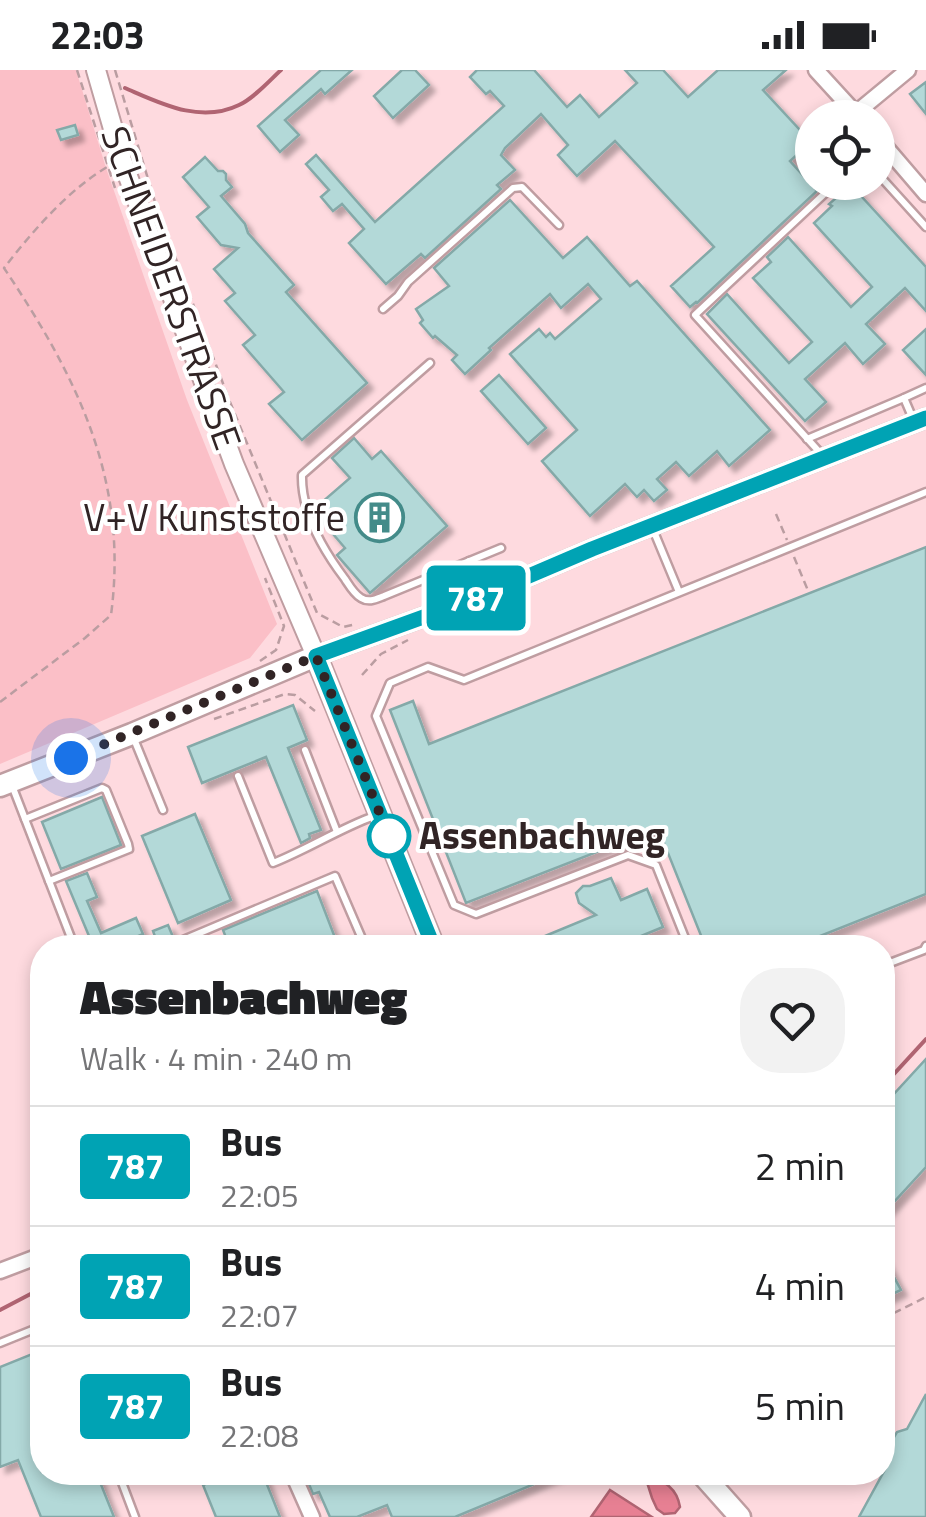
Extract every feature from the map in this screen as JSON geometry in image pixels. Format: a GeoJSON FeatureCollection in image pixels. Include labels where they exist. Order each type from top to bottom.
{"type":"FeatureCollection","features":[{"type":"Feature","properties":{"kind":"main road"},"geometry":{"type":"LineString","coordinates":[[5,784],[316,656]]}},
{"type":"Feature","properties":{"kind":"main road","name":"SCHNEIDERSTRASSE"},"geometry":{"type":"LineString","coordinates":[[316,656],[429,935]]}},
{"type":"Feature","properties":{"kind":"main road"},"geometry":{"type":"LineString","coordinates":[[712,1485],[740,1517]]}},
{"type":"Feature","properties":{"kind":"street","name":"SCHNEIDERSTRASSE"},"geometry":{"type":"LineString","coordinates":[[96,70],[122,160],[234,464],[316,656]]}},
{"type":"Feature","properties":{"kind":"street"},"geometry":{"type":"LineString","coordinates":[[816,70],[844,100]]}},
{"type":"Feature","properties":{"kind":"street"},"geometry":{"type":"LineString","coordinates":[[875,100],[908,70]]}},
{"type":"Feature","properties":{"kind":"street"},"geometry":{"type":"LineString","coordinates":[[895,159],[926,194]]}},
{"type":"Feature","properties":{"kind":"street"},"geometry":{"type":"LineString","coordinates":[[316,656],[484,595],[920,420]]}},
{"type":"Feature","properties":{"kind":"street"},"geometry":{"type":"LineString","coordinates":[[0,1271],[30,1260]]}},
{"type":"Feature","properties":{"kind":"street"},"geometry":{"type":"LineString","coordinates":[[298,1485],[312,1517]]}},
{"type":"Feature","properties":{"kind":"lane"},"geometry":{"type":"LineString","coordinates":[[384,309],[408,282],[513,188],[522,187],[559,225]]}},
{"type":"Feature","properties":{"kind":"lane"},"geometry":{"type":"LineString","coordinates":[[895,193],[926,227]]}},
{"type":"Feature","properties":{"kind":"lane"},"geometry":{"type":"LineString","coordinates":[[818,200],[696,315],[824,458]]}},
{"type":"Feature","properties":{"kind":"lane"},"geometry":{"type":"LineString","coordinates":[[430,363],[302,476],[310,516],[330,560],[363,600],[384,596],[501,548]]}},
{"type":"Feature","properties":{"kind":"lane"},"geometry":{"type":"LineString","coordinates":[[807,439],[926,388]]}},
{"type":"Feature","properties":{"kind":"lane"},"geometry":{"type":"LineString","coordinates":[[904,398],[920,420]]}},
{"type":"Feature","properties":{"kind":"lane"},"geometry":{"type":"LineString","coordinates":[[683,935],[656,865],[628,855],[476,914],[454,905],[376,716],[390,684],[428,668],[464,680],[926,492]]}},
{"type":"Feature","properties":{"kind":"lane"},"geometry":{"type":"LineString","coordinates":[[651,526],[678,592]]}},
{"type":"Feature","properties":{"kind":"lane"},"geometry":{"type":"LineString","coordinates":[[469,561],[484,595]]}},
{"type":"Feature","properties":{"kind":"lane"},"geometry":{"type":"LineString","coordinates":[[132,734],[163,810]]}},
{"type":"Feature","properties":{"kind":"lane"},"geometry":{"type":"LineString","coordinates":[[305,750],[338,832]]}},
{"type":"Feature","properties":{"kind":"lane"},"geometry":{"type":"LineString","coordinates":[[238,776],[273,862],[380,813]]}},
{"type":"Feature","properties":{"kind":"lane"},"geometry":{"type":"LineString","coordinates":[[5,784],[25,819],[70,935]]}},
{"type":"Feature","properties":{"kind":"lane"},"geometry":{"type":"LineString","coordinates":[[25,819],[102,788],[128,844],[129,848],[49,881]]}},
{"type":"Feature","properties":{"kind":"lane"},"geometry":{"type":"LineString","coordinates":[[195,935],[335,876],[360,935]]}},
{"type":"Feature","properties":{"kind":"lane"},"geometry":{"type":"LineString","coordinates":[[895,961],[926,946]]}},
{"type":"Feature","properties":{"kind":"lane"},"geometry":{"type":"LineString","coordinates":[[0,1343],[30,1331]]}},
{"type":"Feature","properties":{"kind":"lane"},"geometry":{"type":"LineString","coordinates":[[123,1485],[136,1517]]}},
{"type":"Feature","properties":{"kind":"path"},"geometry":{"type":"LineString","coordinates":[[77,70],[120,202]]}},
{"type":"Feature","properties":{"kind":"path"},"geometry":{"type":"LineString","coordinates":[[115,70],[158,211]]}},
{"type":"Feature","properties":{"kind":"path"},"geometry":{"type":"LineString","coordinates":[[4,268],[33,230],[107,167]]}},
{"type":"Feature","properties":{"kind":"path"},"geometry":{"type":"LineString","coordinates":[[171,246],[230,402],[318,613]]}},
{"type":"Feature","properties":{"kind":"path"},"geometry":{"type":"LineString","coordinates":[[0,264],[27,302],[89,422],[108,488],[115,580],[110,615],[0,702]]}},
{"type":"Feature","properties":{"kind":"path"},"geometry":{"type":"LineString","coordinates":[[252,667],[276,650],[284,626],[263,573]]}},
{"type":"Feature","properties":{"kind":"path"},"geometry":{"type":"LineString","coordinates":[[362,675],[382,654],[405,641]]}},
{"type":"Feature","properties":{"kind":"path"},"geometry":{"type":"LineString","coordinates":[[895,1312],[926,1297]]}},
{"type":"Feature","properties":{"kind":"shaded area"},"geometry":{"type":"Polygon","coordinates":[[[0,70],[76,70],[187,400],[277,624],[250,658],[0,764],[0,70]]]}},
{"type":"Feature","properties":{"kind":"shaded area"},"geometry":{"type":"Polygon","coordinates":[[[648,1485],[666,1485],[680,1507],[675,1513],[664,1514],[648,1485]]]}},
{"type":"Feature","properties":{"kind":"shaded area"},"geometry":{"type":"Polygon","coordinates":[[[610,1490],[652,1517],[591,1517],[610,1490]]]}},
{"type":"Feature","properties":{"kind":"building"},"geometry":{"type":"Polygon","coordinates":[[[321,70],[352,70],[325,94],[321,89],[285,120],[299,135],[280,152],[258,126],[321,70]]]}},
{"type":"Feature","properties":{"kind":"building"},"geometry":{"type":"Polygon","coordinates":[[[402,70],[415,70],[429,85],[393,118],[374,96],[402,70]]]}},
{"type":"Feature","properties":{"kind":"building"},"geometry":{"type":"Polygon","coordinates":[[[477,70],[534,70],[567,107],[580,95],[599,117],[637,83],[625,70],[663,70],[688,97],[718,70],[786,70],[763,90],[795,125],[795,156],[790,161],[795,167],[795,200],[807,200],[690,307],[671,286],[714,247],[615,141],[577,176],[558,155],[568,145],[541,114],[501,155],[515,170],[497,185],[501,189],[425,258],[421,254],[386,284],[349,243],[364,229],[342,204],[333,211],[321,197],[329,190],[306,164],[316,155],[375,222],[504,106],[470,77],[477,70]]]}},
{"type":"Feature","properties":{"kind":"building"},"geometry":{"type":"Polygon","coordinates":[[[926,82],[926,114],[910,94],[926,82]]]}},
{"type":"Feature","properties":{"kind":"building"},"geometry":{"type":"Polygon","coordinates":[[[75,125],[78,135],[61,140],[57,130],[75,125]]]}},
{"type":"Feature","properties":{"kind":"building"},"geometry":{"type":"Polygon","coordinates":[[[205,157],[226,174],[232,187],[221,196],[294,285],[286,292],[367,383],[302,440],[269,404],[284,392],[243,345],[255,335],[225,301],[235,293],[214,269],[238,248],[221,245],[197,217],[209,207],[183,177],[205,157]]]}},
{"type":"Feature","properties":{"kind":"building"},"geometry":{"type":"Polygon","coordinates":[[[510,200],[563,258],[587,237],[630,286],[637,281],[770,430],[729,466],[717,451],[689,476],[676,462],[657,479],[667,490],[654,501],[644,490],[637,497],[625,484],[590,516],[542,461],[577,430],[510,354],[539,329],[546,337],[550,333],[555,339],[601,299],[588,284],[561,308],[550,294],[465,374],[452,360],[457,355],[420,323],[423,320],[416,309],[449,286],[434,268],[510,200]]]}},
{"type":"Feature","properties":{"kind":"building"},"geometry":{"type":"Polygon","coordinates":[[[834,200],[865,200],[926,267],[926,311],[905,288],[866,324],[885,344],[863,364],[845,343],[805,379],[826,402],[805,421],[707,314],[727,294],[789,363],[812,342],[753,278],[771,262],[767,257],[788,237],[851,307],[872,287],[814,223],[832,206],[829,204],[834,200]]]}},
{"type":"Feature","properties":{"kind":"building"},"geometry":{"type":"Polygon","coordinates":[[[926,329],[926,375],[903,350],[926,329]]]}},
{"type":"Feature","properties":{"kind":"building"},"geometry":{"type":"Polygon","coordinates":[[[499,375],[546,428],[528,444],[481,391],[499,375]]]}},
{"type":"Feature","properties":{"kind":"building","name":"V+V Kunststoffe"},"geometry":{"type":"Polygon","coordinates":[[[354,438],[372,459],[381,451],[447,526],[370,593],[337,555],[345,548],[314,509],[350,478],[332,458],[354,438]]]}},
{"type":"Feature","properties":{"kind":"building"},"geometry":{"type":"Polygon","coordinates":[[[926,547],[926,894],[823,935],[701,935],[658,828],[466,903],[390,710],[413,701],[429,744],[926,547]]]}},
{"type":"Feature","properties":{"kind":"building"},"geometry":{"type":"Polygon","coordinates":[[[293,705],[307,740],[288,748],[321,830],[309,834],[310,838],[301,843],[266,757],[202,783],[188,747],[293,705]]]}},
{"type":"Feature","properties":{"kind":"building"},"geometry":{"type":"Polygon","coordinates":[[[102,797],[121,845],[61,869],[42,822],[102,797]]]}},
{"type":"Feature","properties":{"kind":"building"},"geometry":{"type":"Polygon","coordinates":[[[195,814],[231,900],[178,923],[142,836],[195,814]]]}},
{"type":"Feature","properties":{"kind":"building"},"geometry":{"type":"Polygon","coordinates":[[[87,873],[97,897],[87,901],[101,933],[136,918],[143,934],[89,935],[66,881],[87,873]]]}},
{"type":"Feature","properties":{"kind":"building"},"geometry":{"type":"Polygon","coordinates":[[[611,878],[621,900],[647,889],[663,927],[644,935],[548,935],[596,915],[579,903],[576,893],[583,886],[611,878]]]}},
{"type":"Feature","properties":{"kind":"building"},"geometry":{"type":"Polygon","coordinates":[[[317,891],[334,935],[225,935],[223,930],[317,891]]]}},
{"type":"Feature","properties":{"kind":"building"},"geometry":{"type":"Polygon","coordinates":[[[168,925],[172,935],[154,935],[153,931],[168,925]]]}},
{"type":"Feature","properties":{"kind":"building"},"geometry":{"type":"Polygon","coordinates":[[[926,1059],[926,1167],[895,1201],[895,1093],[926,1059]]]}},
{"type":"Feature","properties":{"kind":"building"},"geometry":{"type":"Polygon","coordinates":[[[30,1355],[30,1485],[101,1485],[114,1517],[41,1517],[18,1460],[0,1467],[0,1367],[30,1355]]]}},
{"type":"Feature","properties":{"kind":"building"},"geometry":{"type":"Polygon","coordinates":[[[926,1394],[926,1517],[859,1517],[877,1485],[895,1485],[895,1436],[907,1429],[926,1394]]]}},
{"type":"Feature","properties":{"kind":"building"},"geometry":{"type":"Polygon","coordinates":[[[203,1485],[267,1485],[280,1517],[216,1517],[203,1485]]]}},
{"type":"Feature","properties":{"kind":"building"},"geometry":{"type":"Polygon","coordinates":[[[309,1485],[532,1485],[455,1517],[392,1517],[387,1505],[357,1517],[330,1517],[319,1492],[313,1494],[309,1485]]]}},
{"type":"Feature","properties":{"kind":"waterway"},"geometry":{"type":"LineString","coordinates":[[125,88],[180,109],[210,112],[245,102],[281,70]]}},
{"type":"Feature","properties":{"kind":"waterway"},"geometry":{"type":"LineString","coordinates":[[895,1073],[926,1039]]}},
{"type":"Feature","properties":{"kind":"waterway"},"geometry":{"type":"LineString","coordinates":[[0,1310],[30,1294]]}},
{"type":"Feature","properties":{"kind":"bus line","name":"787"},"geometry":{"type":"LineString","coordinates":[[429,935],[316,656],[484,595],[926,418]]}},
{"type":"Feature","properties":{"kind":"place","name":"V+V Kunststoffe"},"geometry":{"type":"Point","coordinates":[380,518]}},
{"type":"Feature","properties":{"kind":"place","name":"Assenbachweg"},"geometry":{"type":"Point","coordinates":[389,836]}},
{"type":"Feature","properties":{"kind":"route"},"geometry":{"type":"LineString","coordinates":[[71,758],[316,656],[389,836]]}}]}
